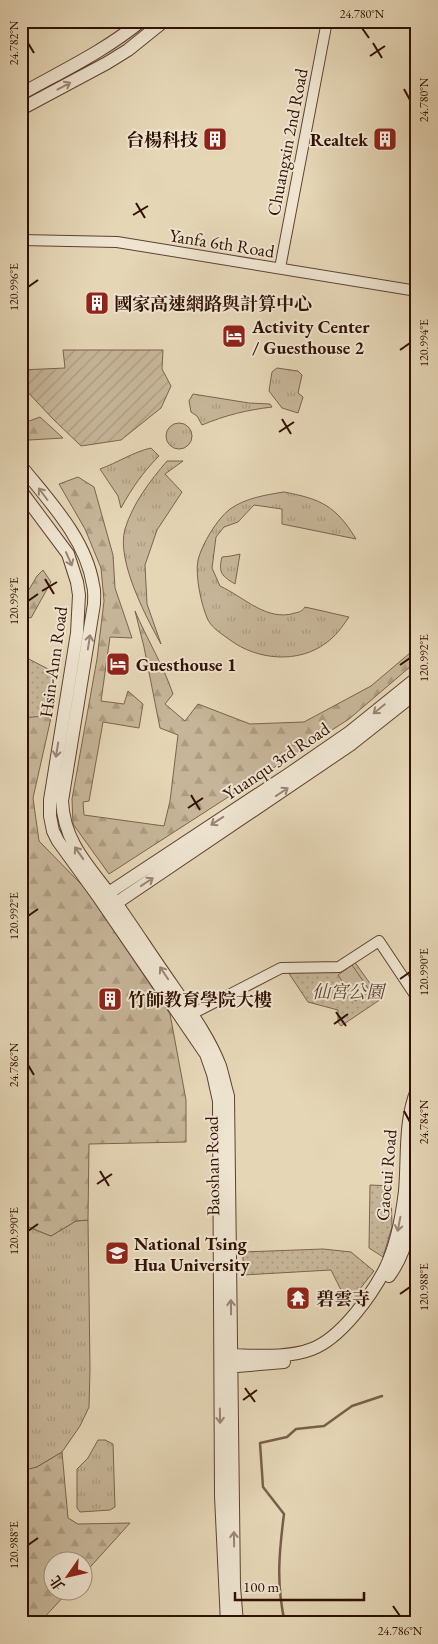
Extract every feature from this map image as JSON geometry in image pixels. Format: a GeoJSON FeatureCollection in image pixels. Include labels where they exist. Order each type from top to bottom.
{"type":"FeatureCollection","features":[{"type":"Feature","properties":{"kind":"street"},"geometry":{"type":"LineString","coordinates":[[21,94],[91,56],[123,36],[141,21]]}},
{"type":"Feature","properties":{"kind":"street"},"geometry":{"type":"LineString","coordinates":[[21,109],[107,63],[128,50],[164,21]]}},
{"type":"Feature","properties":{"kind":"street","name":"Chuangxin 2nd Road"},"geometry":{"type":"LineString","coordinates":[[280,268],[327,21]]}},
{"type":"Feature","properties":{"kind":"street","name":"Yanfa 6th Road"},"geometry":{"type":"LineString","coordinates":[[21,240],[117,242],[417,291]]}},
{"type":"Feature","properties":{"kind":"street","name":"Hsin-Ann Road"},"geometry":{"type":"LineString","coordinates":[[21,466],[74,536],[85,557],[94,585],[94,604],[79,706],[62,801],[63,817],[68,834],[107,901]]}},
{"type":"Feature","properties":{"kind":"street","name":"Hsin-Ann Road"},"geometry":{"type":"LineString","coordinates":[[21,491],[68,554],[79,595],[77,633],[52,786],[50,816],[58,841],[107,901]]}},
{"type":"Feature","properties":{"kind":"street","name":"Yuanqu 3rd Road"},"geometry":{"type":"LineString","coordinates":[[107,901],[350,732],[417,678]]}},
{"type":"Feature","properties":{"kind":"street","name":"Yuanqu 3rd Road"},"geometry":{"type":"LineString","coordinates":[[107,901],[350,745],[417,692]]}},
{"type":"Feature","properties":{"kind":"street","name":"Baoshan Road"},"geometry":{"type":"LineString","coordinates":[[107,901],[212,1049],[220,1067],[228,1096],[226,1361],[221,1496],[227,1623]]}},
{"type":"Feature","properties":{"kind":"street"},"geometry":{"type":"LineString","coordinates":[[187,1016],[281,968],[339,967],[379,941],[417,998]]}},
{"type":"Feature","properties":{"kind":"street","name":"Gaocui Road"},"geometry":{"type":"LineString","coordinates":[[317,1352],[349,1321],[386,1268],[398,1231],[405,1192],[409,1114],[417,1090]]}},
{"type":"Feature","properties":{"kind":"street","name":"Gaocui Road"},"geometry":{"type":"LineString","coordinates":[[226,1361],[293,1361],[336,1345],[392,1272],[406,1240],[412,1222],[417,1159]]}},
{"type":"Feature","properties":{"kind":"street","name":"Baoshan Road"},"geometry":{"type":"LineString","coordinates":[[226,1361],[236,1623]]}},
{"type":"Feature","properties":{"kind":"green space"},"geometry":{"type":"Polygon","coordinates":[[[63,350],[163,350],[162,369],[171,386],[161,408],[121,440],[81,446],[21,385],[21,370],[65,368],[63,350]]]}},
{"type":"Feature","properties":{"kind":"green space"},"geometry":{"type":"Polygon","coordinates":[[[277,368],[298,371],[302,375],[298,393],[303,397],[298,413],[282,408],[269,391],[272,372],[277,368]]]}},
{"type":"Feature","properties":{"kind":"green space"},"geometry":{"type":"Polygon","coordinates":[[[193,394],[249,403],[270,404],[272,407],[237,413],[202,425],[197,416],[191,412],[189,401],[193,394]]]}},
{"type":"Feature","properties":{"kind":"green space"},"geometry":{"type":"Polygon","coordinates":[[[40,417],[63,438],[29,440],[21,432],[21,419],[24,423],[40,417]]]}},
{"type":"Feature","properties":{"kind":"green space"},"geometry":{"type":"Polygon","coordinates":[[[179,423],[188,427],[192,436],[188,445],[179,449],[170,445],[166,436],[170,427],[179,423]]]}},
{"type":"Feature","properties":{"kind":"green space"},"geometry":{"type":"Polygon","coordinates":[[[151,448],[159,456],[138,481],[121,508],[118,496],[100,469],[151,448]]]}},
{"type":"Feature","properties":{"kind":"green space"},"geometry":{"type":"Polygon","coordinates":[[[167,461],[183,461],[165,474],[182,492],[157,530],[145,565],[147,604],[161,644],[141,604],[128,572],[123,542],[128,519],[137,501],[167,461]]]}},
{"type":"Feature","properties":{"kind":"green space"},"geometry":{"type":"Polygon","coordinates":[[[78,477],[94,487],[113,555],[115,588],[132,638],[110,637],[101,701],[124,704],[128,691],[143,704],[139,728],[103,722],[89,801],[83,802],[84,815],[164,826],[170,801],[178,735],[160,728],[135,611],[173,694],[165,704],[185,721],[198,704],[250,724],[304,722],[371,686],[417,647],[417,661],[349,719],[109,874],[73,824],[72,799],[97,659],[104,601],[101,568],[85,529],[59,484],[78,477]]]}},
{"type":"Feature","properties":{"kind":"green space"},"geometry":{"type":"Polygon","coordinates":[[[284,492],[318,501],[334,511],[356,539],[282,524],[282,509],[254,505],[238,522],[224,527],[216,537],[212,568],[220,586],[256,607],[275,614],[297,613],[305,607],[349,617],[333,637],[315,650],[290,657],[278,657],[252,652],[241,647],[212,626],[205,614],[201,598],[197,566],[206,539],[225,513],[236,505],[249,500],[284,492]]]}},
{"type":"Feature","properties":{"kind":"green space"},"geometry":{"type":"Polygon","coordinates":[[[240,554],[235,584],[222,574],[221,562],[222,557],[240,554]]]}},
{"type":"Feature","properties":{"kind":"green space"},"geometry":{"type":"Polygon","coordinates":[[[43,570],[51,582],[31,618],[21,615],[21,590],[27,593],[43,570]]]}},
{"type":"Feature","properties":{"kind":"green space"},"geometry":{"type":"Polygon","coordinates":[[[21,655],[54,672],[45,716],[21,718],[21,655]]]}},
{"type":"Feature","properties":{"kind":"green space"},"geometry":{"type":"Polygon","coordinates":[[[21,700],[53,709],[33,798],[39,841],[85,888],[170,1014],[186,1100],[186,1142],[89,1144],[88,1220],[76,1221],[51,1236],[21,1224],[21,700]]]}},
{"type":"Feature","properties":{"kind":"green space","name":"仙宮公園"},"geometry":{"type":"Polygon","coordinates":[[[354,961],[381,999],[341,1026],[338,1022],[338,1010],[308,1002],[288,972],[354,961]]]}},
{"type":"Feature","properties":{"kind":"green space"},"geometry":{"type":"Polygon","coordinates":[[[352,965],[370,991],[355,1001],[338,975],[352,965]]]}},
{"type":"Feature","properties":{"kind":"green space"},"geometry":{"type":"Polygon","coordinates":[[[370,1185],[391,1186],[392,1227],[383,1257],[369,1248],[370,1185]]]}},
{"type":"Feature","properties":{"kind":"green space"},"geometry":{"type":"Polygon","coordinates":[[[88,1220],[89,1407],[80,1426],[62,1452],[37,1467],[21,1472],[21,1224],[51,1236],[76,1221],[88,1220]]]}},
{"type":"Feature","properties":{"kind":"green space"},"geometry":{"type":"Polygon","coordinates":[[[323,1249],[351,1252],[374,1271],[348,1304],[331,1270],[243,1275],[243,1252],[323,1249]]]}},
{"type":"Feature","properties":{"kind":"green space"},"geometry":{"type":"Polygon","coordinates":[[[98,1440],[105,1440],[113,1444],[115,1507],[110,1510],[80,1512],[77,1508],[77,1469],[88,1458],[98,1440]]]}},
{"type":"Feature","properties":{"kind":"green space"},"geometry":{"type":"Polygon","coordinates":[[[62,1452],[68,1518],[78,1524],[130,1523],[92,1565],[92,1552],[42,1552],[42,1602],[59,1602],[39,1623],[21,1623],[21,1471],[37,1467],[62,1452]]]}},
{"type":"Feature","properties":{"kind":"waterway"},"geometry":{"type":"LineString","coordinates":[[285,1623],[279,1582],[284,1514],[263,1487],[260,1443],[287,1437],[296,1429],[324,1426],[352,1406],[382,1396]]}},
{"type":"Feature","properties":{"kind":"place","name":"台楊科技"},"geometry":{"type":"Point","coordinates":[215,139]}},
{"type":"Feature","properties":{"kind":"place","name":"Realtek"},"geometry":{"type":"Point","coordinates":[385,139]}},
{"type":"Feature","properties":{"kind":"place","name":"國家高速網路與計算中心"},"geometry":{"type":"Point","coordinates":[97,303]}},
{"type":"Feature","properties":{"kind":"place","name":"Activity Center / Guesthouse 2"},"geometry":{"type":"Point","coordinates":[234,336]}},
{"type":"Feature","properties":{"kind":"place","name":"Guesthouse 1"},"geometry":{"type":"Point","coordinates":[118,664]}},
{"type":"Feature","properties":{"kind":"place","name":"竹師教育學院大樓"},"geometry":{"type":"Point","coordinates":[110,999]}},
{"type":"Feature","properties":{"kind":"place","name":"National Tsing Hua University"},"geometry":{"type":"Point","coordinates":[117,1253]}},
{"type":"Feature","properties":{"kind":"place","name":"碧雲寺"},"geometry":{"type":"Point","coordinates":[298,1298]}}]}
